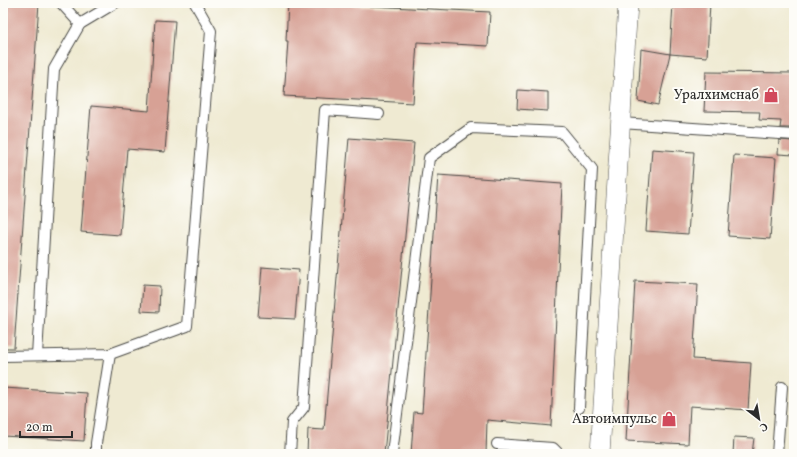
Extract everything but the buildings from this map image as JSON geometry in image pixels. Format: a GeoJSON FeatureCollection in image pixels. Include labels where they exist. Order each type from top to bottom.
{"type":"FeatureCollection","features":[{"type":"Feature","properties":{"kind":"street"},"geometry":{"type":"LineString","coordinates":[[600,454],[628,3]]}},
{"type":"Feature","properties":{"kind":"lane"},"geometry":{"type":"LineString","coordinates":[[61,3],[80,24]]}},
{"type":"Feature","properties":{"kind":"lane"},"geometry":{"type":"LineString","coordinates":[[37,355],[54,69],[80,24],[115,3]]}},
{"type":"Feature","properties":{"kind":"lane"},"geometry":{"type":"LineString","coordinates":[[3,356],[110,354],[188,326],[211,30],[195,3]]}},
{"type":"Feature","properties":{"kind":"lane"},"geometry":{"type":"LineString","coordinates":[[290,454],[292,422],[304,407],[325,110],[380,114]]}},
{"type":"Feature","properties":{"kind":"lane"},"geometry":{"type":"LineString","coordinates":[[621,123],[794,135]]}},
{"type":"Feature","properties":{"kind":"lane"},"geometry":{"type":"LineString","coordinates":[[392,454],[429,158],[471,128],[562,132],[592,169],[579,408]]}},
{"type":"Feature","properties":{"kind":"lane"},"geometry":{"type":"LineString","coordinates":[[96,454],[96,443],[110,354]]}},
{"type":"Feature","properties":{"kind":"lane"},"geometry":{"type":"LineString","coordinates":[[777,454],[782,387]]}},
{"type":"Feature","properties":{"kind":"lane"},"geometry":{"type":"LineString","coordinates":[[497,444],[553,448],[559,454]]}},
{"type":"Feature","properties":{"kind":"place","name":"Уралхимснаб"},"geometry":{"type":"Point","coordinates":[771,95]}},
{"type":"Feature","properties":{"kind":"place","name":"Автоимпульс"},"geometry":{"type":"Point","coordinates":[669,419]}}]}
